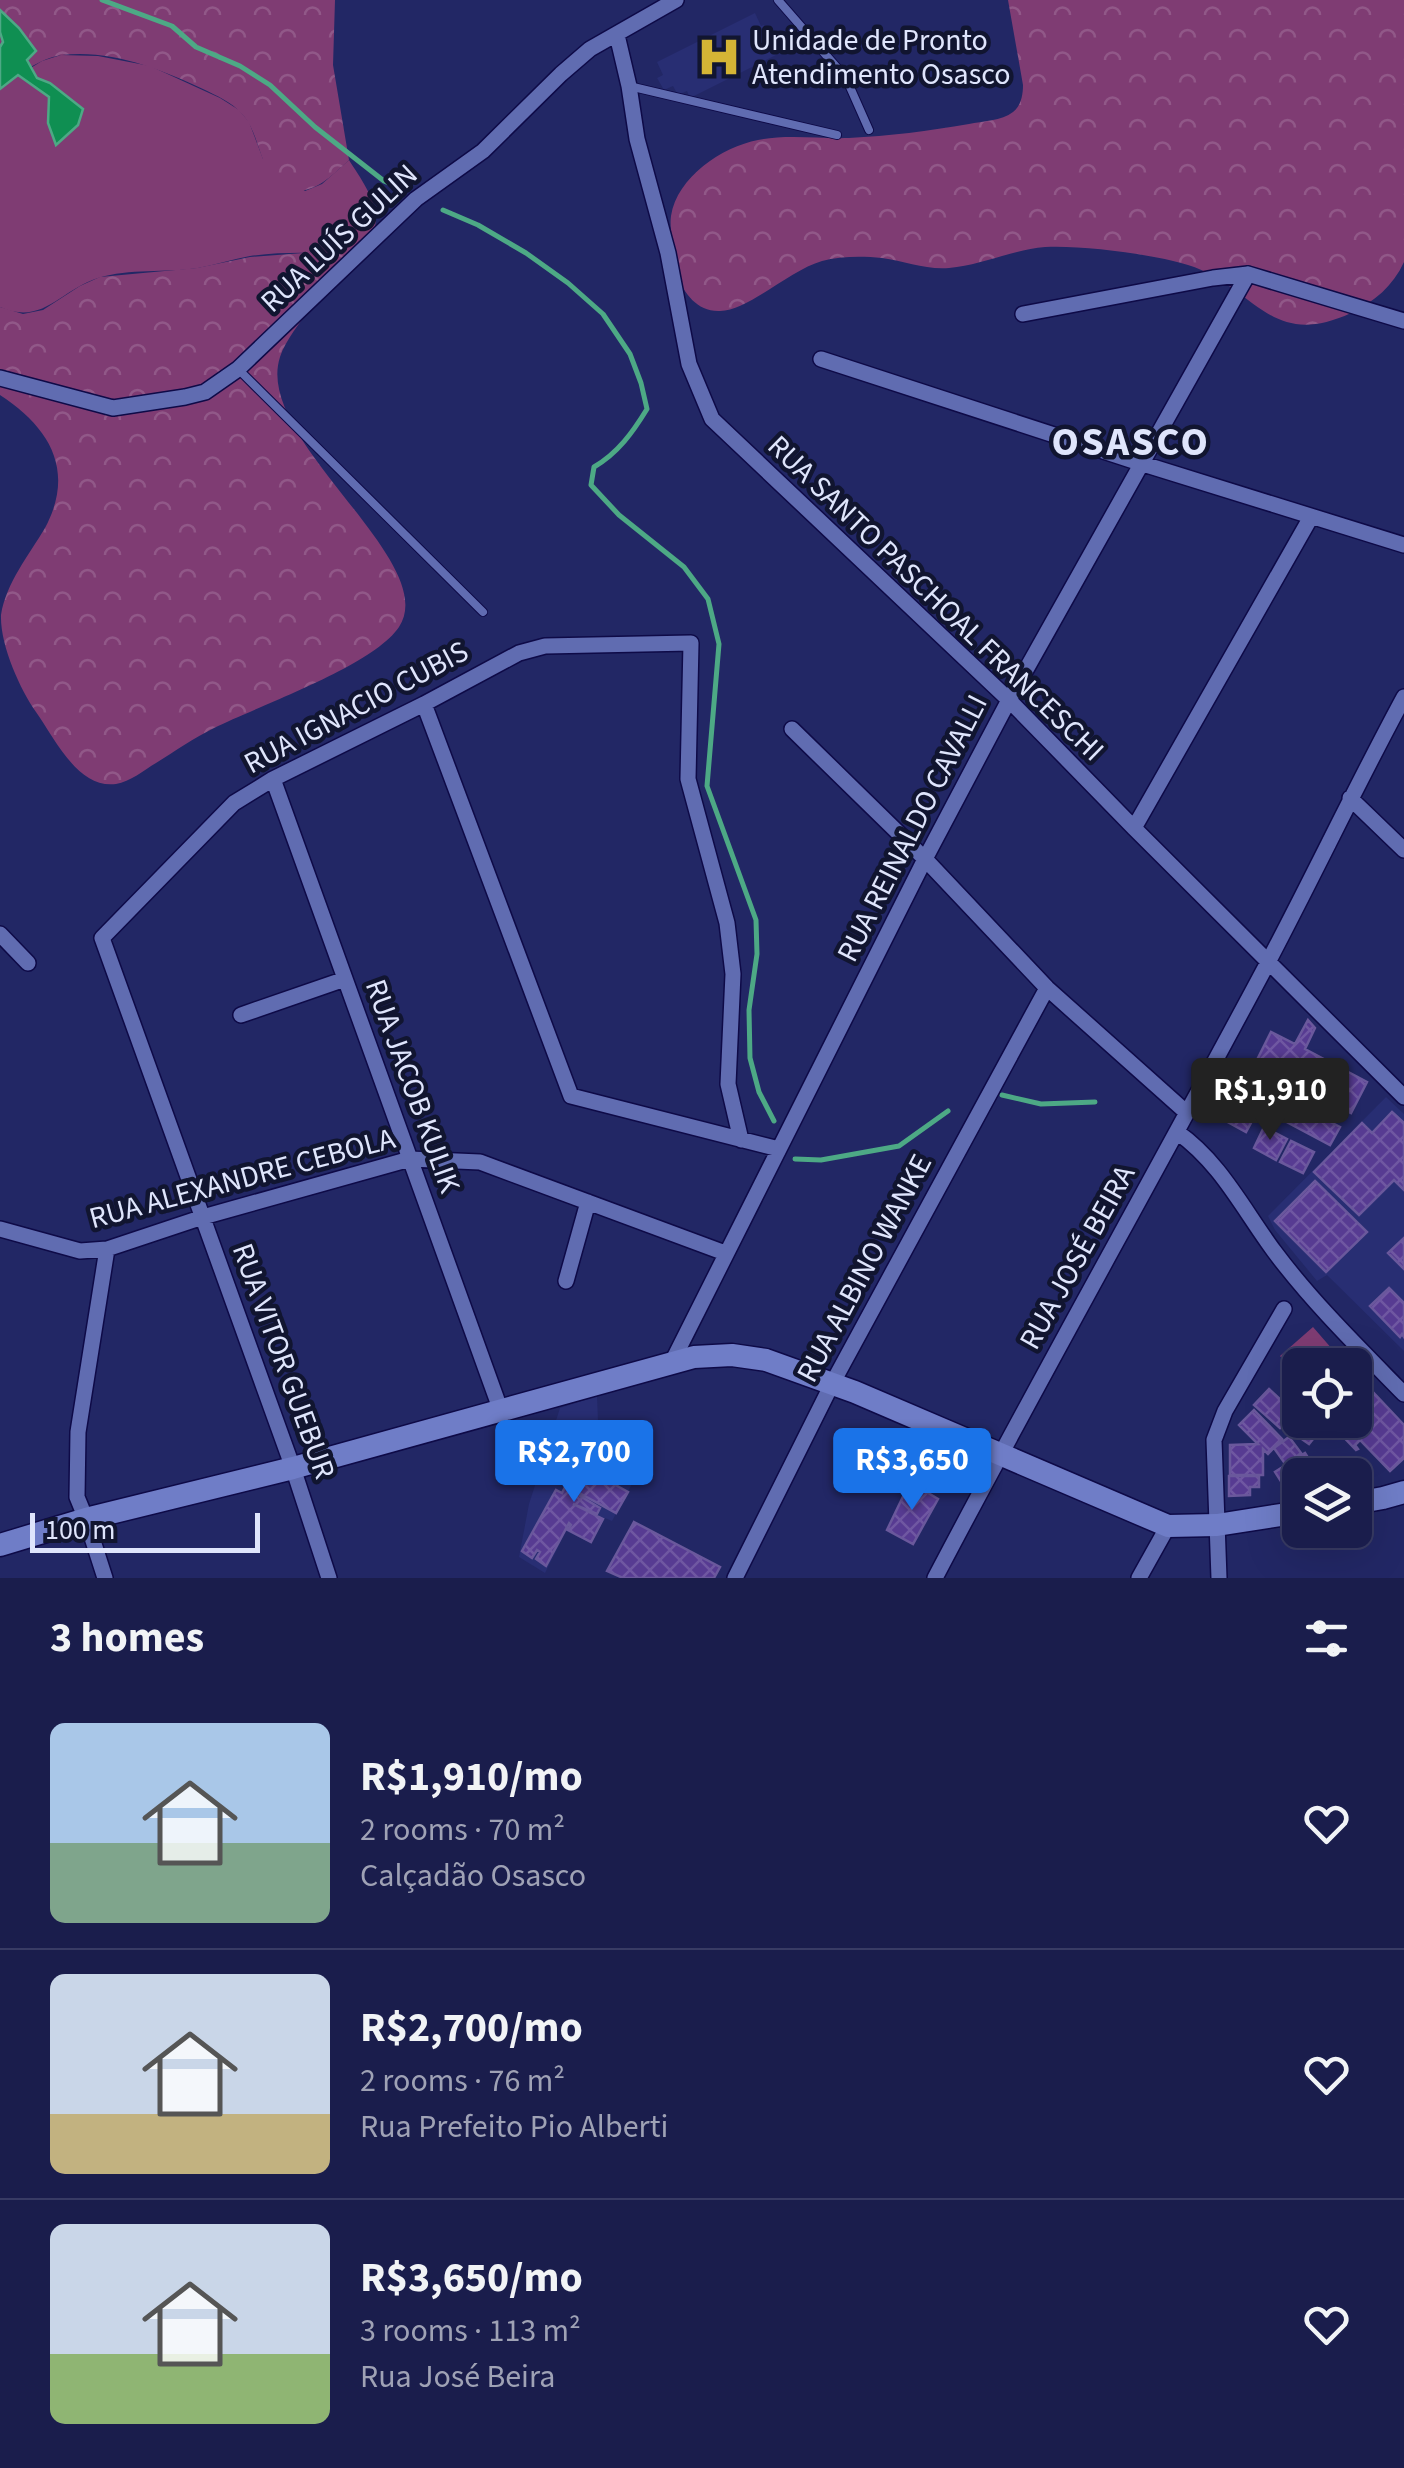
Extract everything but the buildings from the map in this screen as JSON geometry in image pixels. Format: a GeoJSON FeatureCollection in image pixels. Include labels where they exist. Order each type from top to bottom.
{"type":"FeatureCollection","features":[{"type":"Feature","properties":{"kind":"main road"},"geometry":{"type":"LineString","coordinates":[[0,1545],[86,1518],[293,1468],[694,1357],[732,1355],[766,1360],[832,1384],[1168,1526],[1218,1525],[1282,1515]]}},
{"type":"Feature","properties":{"kind":"main road"},"geometry":{"type":"LineString","coordinates":[[1372,1500],[1404,1492]]}},
{"type":"Feature","properties":{"kind":"street","name":"RUA LUÍS GULIN"},"geometry":{"type":"LineString","coordinates":[[0,378],[113,408],[204,392],[238,369],[416,199],[484,151],[590,49],[676,0]]}},
{"type":"Feature","properties":{"kind":"street","name":"RUA SANTO PASCHOAL FRANCESCHI"},"geometry":{"type":"LineString","coordinates":[[617,35],[637,139],[668,253],[689,364],[712,419],[1009,700],[1404,1097]]}},
{"type":"Feature","properties":{"kind":"street","name":"RUA REINALDO CAVALLI"},"geometry":{"type":"LineString","coordinates":[[670,1364],[1009,700],[1248,274]]}},
{"type":"Feature","properties":{"kind":"street"},"geometry":{"type":"LineString","coordinates":[[1022,314],[1248,274],[1404,321]]}},
{"type":"Feature","properties":{"kind":"street"},"geometry":{"type":"LineString","coordinates":[[821,359],[1140,464],[1404,545]]}},
{"type":"Feature","properties":{"kind":"street"},"geometry":{"type":"LineString","coordinates":[[1134,828],[1311,516]]}},
{"type":"Feature","properties":{"kind":"street","name":"RUA IGNACIO CUBIS"},"geometry":{"type":"LineString","coordinates":[[102,938],[234,803],[518,653],[545,646],[690,644],[688,778],[727,923],[733,974],[728,1084],[742,1140]]}},
{"type":"Feature","properties":{"kind":"street","name":"RUA JOSÉ BEIRA"},"geometry":{"type":"LineString","coordinates":[[936,1578],[1268,962],[1404,697]]}},
{"type":"Feature","properties":{"kind":"street"},"geometry":{"type":"LineString","coordinates":[[424,704],[571,1096],[779,1150]]}},
{"type":"Feature","properties":{"kind":"street"},"geometry":{"type":"LineString","coordinates":[[792,729],[1048,988],[1187,1112]]}},
{"type":"Feature","properties":{"kind":"street","name":"RUA JACOB KULIK"},"geometry":{"type":"LineString","coordinates":[[273,780],[501,1410]]}},
{"type":"Feature","properties":{"kind":"street"},"geometry":{"type":"LineString","coordinates":[[1350,798],[1404,850]]}},
{"type":"Feature","properties":{"kind":"street"},"geometry":{"type":"LineString","coordinates":[[0,934],[28,963]]}},
{"type":"Feature","properties":{"kind":"street","name":"RUA VITOR GUEBUR"},"geometry":{"type":"LineString","coordinates":[[102,938],[329,1578]]}},
{"type":"Feature","properties":{"kind":"street"},"geometry":{"type":"LineString","coordinates":[[242,1014],[345,979]]}},
{"type":"Feature","properties":{"kind":"street","name":"RUA ALBINO WANKE"},"geometry":{"type":"LineString","coordinates":[[736,1578],[832,1384],[1048,988]]}},
{"type":"Feature","properties":{"kind":"street"},"geometry":{"type":"LineString","coordinates":[[1176,1132],[1194,1144],[1226,1179],[1275,1253],[1332,1320],[1404,1394]]}},
{"type":"Feature","properties":{"kind":"street","name":"RUA ALEXANDRE CEBOLA"},"geometry":{"type":"LineString","coordinates":[[0,1230],[80,1250],[107,1249],[203,1217],[410,1159],[480,1162],[725,1253]]}},
{"type":"Feature","properties":{"kind":"street"},"geometry":{"type":"LineString","coordinates":[[566,1281],[588,1202]]}},
{"type":"Feature","properties":{"kind":"street"},"geometry":{"type":"LineString","coordinates":[[105,1578],[77,1497],[78,1432],[107,1249]]}},
{"type":"Feature","properties":{"kind":"street"},"geometry":{"type":"LineString","coordinates":[[1220,1578],[1214,1440],[1225,1411],[1284,1309]]}},
{"type":"Feature","properties":{"kind":"street"},"geometry":{"type":"LineString","coordinates":[[1139,1578],[1168,1526]]}},
{"type":"Feature","properties":{"kind":"lane"},"geometry":{"type":"LineString","coordinates":[[778,0],[846,78],[868,130]]}},
{"type":"Feature","properties":{"kind":"lane"},"geometry":{"type":"LineString","coordinates":[[629,86],[837,136]]}},
{"type":"Feature","properties":{"kind":"lane"},"geometry":{"type":"LineString","coordinates":[[238,369],[484,612]]}},
{"type":"Feature","properties":{"kind":"shaded area"},"geometry":{"type":"Polygon","coordinates":[[[0,10],[36,51],[27,60],[37,78],[50,83],[83,109],[78,125],[56,145],[48,123],[49,97],[18,75],[0,89],[0,10]]]}},
{"type":"Feature","properties":{"kind":"shaded area","name":"Unidade de Pronto Atendimento Osasco"},"geometry":{"type":"Polygon","coordinates":[[[755,13],[782,52],[690,98],[687,91],[678,95],[673,86],[664,90],[657,78],[663,75],[657,62],[755,13]]]}},
{"type":"Feature","properties":{"kind":"shaded area"},"geometry":{"type":"Polygon","coordinates":[[[1386,1097],[1404,1114],[1404,1351],[1327,1275],[1317,1281],[1268,1216],[1386,1097]]]}},
{"type":"Feature","properties":{"kind":"shaded area"},"geometry":{"type":"Polygon","coordinates":[[[597,1396],[600,1469],[632,1484],[612,1521],[605,1518],[591,1543],[566,1531],[545,1573],[519,1557],[529,1504],[560,1408],[597,1396]]]}},
{"type":"Feature","properties":{"kind":"green space"},"geometry":{"type":"Polygon","coordinates":[[[0,0],[335,0],[333,65],[349,160],[311,189],[283,186],[269,171],[248,122],[234,106],[170,74],[117,58],[62,55],[38,63],[0,86],[0,0]]]}},
{"type":"Feature","properties":{"kind":"green space"},"geometry":{"type":"Polygon","coordinates":[[[1008,0],[1404,0],[1404,262],[1394,279],[1375,298],[1351,313],[1323,323],[1300,324],[1281,320],[1211,275],[1188,265],[1137,254],[1045,247],[949,268],[875,257],[836,258],[797,272],[731,309],[712,311],[693,300],[675,270],[671,216],[682,189],[703,166],[730,149],[758,140],[894,135],[1008,115],[1020,103],[1023,85],[1008,0]]]}},
{"type":"Feature","properties":{"kind":"green space"},"geometry":{"type":"Polygon","coordinates":[[[61,55],[98,56],[150,66],[220,98],[249,122],[263,159],[305,191],[322,184],[349,160],[374,206],[375,225],[369,240],[358,255],[264,254],[198,268],[122,273],[85,283],[40,309],[15,312],[0,307],[0,87],[42,61],[61,55]]]}},
{"type":"Feature","properties":{"kind":"green space"},"geometry":{"type":"Polygon","coordinates":[[[331,251],[358,255],[286,344],[280,357],[279,390],[293,425],[395,569],[405,600],[399,627],[385,642],[341,670],[214,728],[132,778],[116,784],[90,779],[69,760],[30,702],[4,640],[1,615],[8,592],[45,528],[58,487],[57,469],[44,436],[0,395],[0,307],[23,314],[43,310],[100,277],[197,268],[250,257],[331,251]]]}},
{"type":"Feature","properties":{"kind":"green space"},"geometry":{"type":"Polygon","coordinates":[[[1313,1327],[1331,1348],[1289,1348],[1313,1327]]]}},
{"type":"Feature","properties":{"kind":"waterway"},"geometry":{"type":"LineString","coordinates":[[102,0],[172,26],[196,47],[240,66],[270,85],[315,127],[384,181],[398,187]]}},
{"type":"Feature","properties":{"kind":"waterway"},"geometry":{"type":"LineString","coordinates":[[443,210],[526,253],[568,283],[603,314],[630,354],[641,383],[647,409],[624,441],[594,467],[591,485],[619,515],[684,567],[708,599],[719,644],[707,786],[756,920],[757,954],[749,1010],[750,1058],[759,1092],[774,1121]]}},
{"type":"Feature","properties":{"kind":"waterway"},"geometry":{"type":"LineString","coordinates":[[1002,1095],[1041,1104],[1095,1102]]}},
{"type":"Feature","properties":{"kind":"waterway"},"geometry":{"type":"LineString","coordinates":[[795,1159],[821,1160],[899,1146],[948,1111]]}},
{"type":"Feature","properties":{"kind":"place","name":"Unidade de Pronto Atendimento Osasco"},"geometry":{"type":"Point","coordinates":[719,57]}},
{"type":"Feature","properties":{"kind":"district","name":"OSASCO"},"geometry":{"type":"Point","coordinates":[1131,441]}}]}
